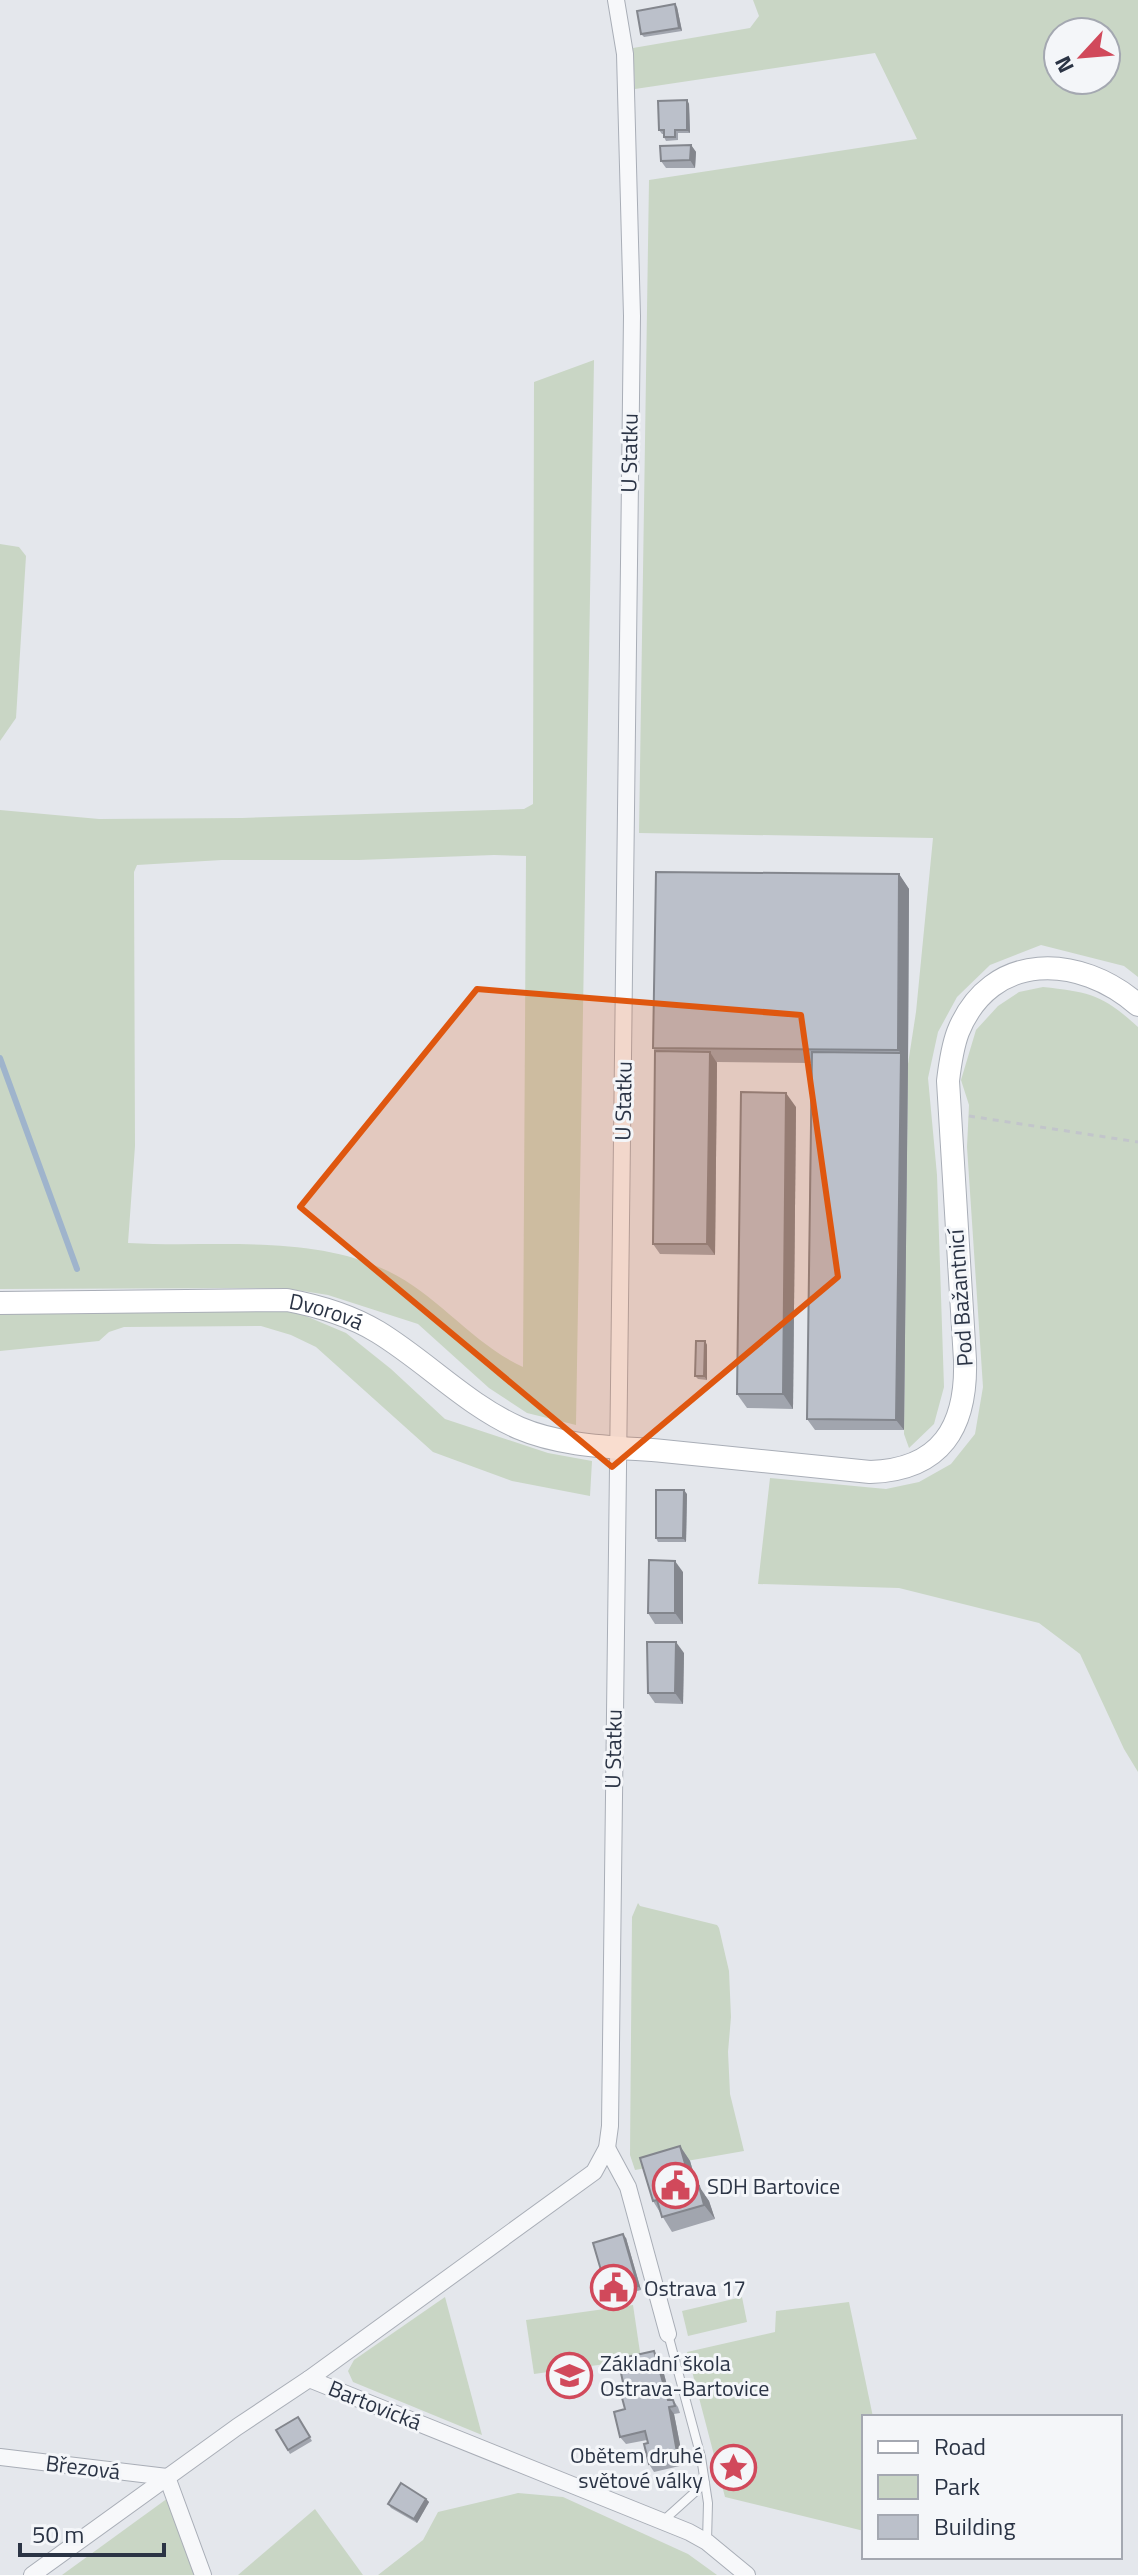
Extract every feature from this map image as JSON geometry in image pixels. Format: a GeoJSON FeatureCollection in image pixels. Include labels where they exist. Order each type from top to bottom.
{"type":"FeatureCollection","features":[{"type":"Feature","properties":{"kind":"street","name":"U Statku"},"geometry":{"type":"LineString","coordinates":[[607,2148],[610,2126],[632,316],[625,54],[616,0]]}},
{"type":"Feature","properties":{"kind":"street","name":"Pod Bažantnicí"},"geometry":{"type":"LineString","coordinates":[[618,1447],[870,1472],[904,1469],[942,1445],[958,1419],[965,1394],[948,1092],[952,1050],[959,1030],[971,1010],[997,983],[1012,974],[1030,969],[1057,968],[1093,976],[1138,1005]]}},
{"type":"Feature","properties":{"kind":"street","name":"Dvorová"},"geometry":{"type":"LineString","coordinates":[[0,1303],[287,1300],[324,1308],[377,1331],[470,1400],[523,1429],[618,1447]]}},
{"type":"Feature","properties":{"kind":"street"},"geometry":{"type":"LineString","coordinates":[[607,2148],[628,2187],[668,2334]]}},
{"type":"Feature","properties":{"kind":"street"},"geometry":{"type":"LineString","coordinates":[[309,2379],[579,2184],[594,2172],[607,2148]]}},
{"type":"Feature","properties":{"kind":"street","name":"Bartovická"},"geometry":{"type":"LineString","coordinates":[[32,2575],[309,2379],[663,2521],[707,2542],[747,2575]]}},
{"type":"Feature","properties":{"kind":"street","name":"Březová"},"geometry":{"type":"LineString","coordinates":[[0,2457],[167,2477]]}},
{"type":"Feature","properties":{"kind":"street"},"geometry":{"type":"LineString","coordinates":[[167,2477],[203,2575]]}},
{"type":"Feature","properties":{"kind":"lane"},"geometry":{"type":"LineString","coordinates":[[668,2334],[701,2457],[708,2503],[707,2542]]}},
{"type":"Feature","properties":{"kind":"lane"},"geometry":{"type":"LineString","coordinates":[[663,2521],[705,2483]]}},
{"type":"Feature","properties":{"kind":"path"},"geometry":{"type":"LineString","coordinates":[[961,1115],[1138,1142]]}},
{"type":"Feature","properties":{"kind":"highlighted area"},"geometry":{"type":"Polygon","coordinates":[[[477,989],[801,1015],[838,1277],[612,1467],[300,1207],[477,989]]]}},
{"type":"Feature","properties":{"kind":"green space"},"geometry":{"type":"Polygon","coordinates":[[[753,0],[1138,0],[1138,977],[1124,966],[1041,945],[990,965],[957,997],[938,1032],[928,1078],[937,1175],[944,1387],[934,1424],[909,1448],[904,1434],[908,1064],[933,838],[639,833],[649,180],[917,139],[875,53],[635,89],[633,48],[750,28],[759,16],[753,0]]]}},
{"type":"Feature","properties":{"kind":"green space"},"geometry":{"type":"Polygon","coordinates":[[[594,360],[576,1425],[527,1413],[489,1388],[418,1324],[328,1295],[284,1288],[0,1289],[0,810],[99,819],[242,818],[524,809],[533,804],[534,382],[594,360]],[[526,856],[222,860],[137,865],[134,872],[135,1146],[128,1243],[293,1247],[358,1259],[406,1281],[488,1346],[523,1367],[526,856]]]}},
{"type":"Feature","properties":{"kind":"green space"},"geometry":{"type":"Polygon","coordinates":[[[0,544],[19,547],[26,556],[16,718],[0,741],[0,544]]]}},
{"type":"Feature","properties":{"kind":"green space"},"geometry":{"type":"Polygon","coordinates":[[[1043,987],[1095,997],[1115,1008],[1138,1027],[1138,1772],[1124,1749],[1080,1654],[1039,1623],[899,1588],[758,1584],[770,1478],[886,1489],[919,1482],[951,1464],[975,1434],[983,1387],[967,1147],[969,1105],[961,1080],[976,1030],[998,1006],[1019,992],[1043,987]]]}},
{"type":"Feature","properties":{"kind":"green space"},"geometry":{"type":"Polygon","coordinates":[[[262,1308],[301,1314],[346,1333],[445,1419],[548,1453],[592,1461],[590,1496],[512,1481],[433,1452],[316,1347],[261,1326],[124,1327],[109,1332],[99,1341],[0,1351],[0,1312],[262,1308]]]}},
{"type":"Feature","properties":{"kind":"green space"},"geometry":{"type":"Polygon","coordinates":[[[638,1903],[719,1928],[729,1971],[730,2094],[744,2151],[635,2170],[630,2155],[632,1917],[638,1903]]]}},
{"type":"Feature","properties":{"kind":"green space"},"geometry":{"type":"Polygon","coordinates":[[[445,2297],[482,2435],[353,2382],[348,2371],[354,2360],[445,2297]]]}},
{"type":"Feature","properties":{"kind":"green space"},"geometry":{"type":"Polygon","coordinates":[[[742,2297],[747,2322],[688,2336],[682,2311],[742,2297]]]}},
{"type":"Feature","properties":{"kind":"green space"},"geometry":{"type":"Polygon","coordinates":[[[849,2302],[873,2415],[862,2415],[862,2531],[725,2497],[687,2352],[775,2332],[776,2311],[849,2302]]]}},
{"type":"Feature","properties":{"kind":"green space"},"geometry":{"type":"Polygon","coordinates":[[[633,2305],[641,2359],[534,2374],[526,2320],[633,2305]]]}},
{"type":"Feature","properties":{"kind":"green space"},"geometry":{"type":"Polygon","coordinates":[[[518,2493],[563,2497],[688,2554],[717,2575],[378,2575],[423,2540],[438,2512],[518,2493]]]}},
{"type":"Feature","properties":{"kind":"green space"},"geometry":{"type":"Polygon","coordinates":[[[168,2498],[196,2575],[62,2575],[168,2498]]]}},
{"type":"Feature","properties":{"kind":"green space"},"geometry":{"type":"Polygon","coordinates":[[[315,2509],[363,2575],[238,2575],[315,2509]]]}},
{"type":"Feature","properties":{"kind":"building"},"geometry":{"type":"Polygon","coordinates":[[[675,4],[679,28],[641,34],[637,11],[675,4]]]}},
{"type":"Feature","properties":{"kind":"building"},"geometry":{"type":"Polygon","coordinates":[[[687,100],[687,130],[675,130],[675,137],[664,137],[664,130],[659,130],[658,101],[687,100]]]}},
{"type":"Feature","properties":{"kind":"building"},"geometry":{"type":"Polygon","coordinates":[[[691,145],[690,160],[661,161],[660,146],[691,145]]]}},
{"type":"Feature","properties":{"kind":"building"},"geometry":{"type":"Polygon","coordinates":[[[656,872],[899,874],[898,1050],[653,1048],[656,872]]]}},
{"type":"Feature","properties":{"kind":"building"},"geometry":{"type":"Polygon","coordinates":[[[655,1051],[710,1052],[707,1244],[653,1244],[655,1051]]]}},
{"type":"Feature","properties":{"kind":"building"},"geometry":{"type":"Polygon","coordinates":[[[812,1052],[901,1053],[896,1420],[807,1419],[812,1052]]]}},
{"type":"Feature","properties":{"kind":"building"},"geometry":{"type":"Polygon","coordinates":[[[741,1092],[786,1093],[783,1394],[737,1394],[741,1092]]]}},
{"type":"Feature","properties":{"kind":"building"},"geometry":{"type":"Polygon","coordinates":[[[696,1341],[705,1341],[704,1376],[695,1376],[696,1341]]]}},
{"type":"Feature","properties":{"kind":"building"},"geometry":{"type":"Polygon","coordinates":[[[656,1490],[684,1490],[683,1538],[656,1538],[656,1490]]]}},
{"type":"Feature","properties":{"kind":"building"},"geometry":{"type":"Polygon","coordinates":[[[649,1560],[675,1561],[675,1613],[648,1613],[649,1560]]]}},
{"type":"Feature","properties":{"kind":"building"},"geometry":{"type":"Polygon","coordinates":[[[647,1642],[676,1642],[675,1693],[648,1693],[647,1642]]]}},
{"type":"Feature","properties":{"kind":"building","name":"SDH Bartovice"},"geometry":{"type":"Polygon","coordinates":[[[680,2146],[692,2188],[699,2186],[704,2205],[662,2217],[657,2200],[653,2201],[640,2158],[680,2146]]]}},
{"type":"Feature","properties":{"kind":"building"},"geometry":{"type":"Polygon","coordinates":[[[623,2234],[638,2286],[608,2294],[593,2243],[623,2234]]]}},
{"type":"Feature","properties":{"kind":"building"},"geometry":{"type":"Polygon","coordinates":[[[654,2351],[668,2400],[673,2400],[675,2406],[669,2407],[678,2458],[649,2464],[644,2444],[648,2443],[645,2431],[620,2437],[614,2412],[625,2409],[621,2394],[630,2392],[628,2387],[624,2387],[618,2359],[654,2351]]]}},
{"type":"Feature","properties":{"kind":"building"},"geometry":{"type":"Polygon","coordinates":[[[298,2417],[310,2437],[288,2450],[276,2430],[298,2417]]]}},
{"type":"Feature","properties":{"kind":"building"},"geometry":{"type":"Polygon","coordinates":[[[401,2483],[426,2499],[414,2519],[388,2504],[401,2483]]]}},
{"type":"Feature","properties":{"kind":"waterway"},"geometry":{"type":"LineString","coordinates":[[0,1058],[77,1269]]}},
{"type":"Feature","properties":{"kind":"place","name":"SDH Bartovice"},"geometry":{"type":"Point","coordinates":[676,2186]}},
{"type":"Feature","properties":{"kind":"place","name":"Ostrava 17"},"geometry":{"type":"Point","coordinates":[613,2288]}},
{"type":"Feature","properties":{"kind":"place","name":"Základní škola Ostrava-Bartovice"},"geometry":{"type":"Point","coordinates":[569,2376]}},
{"type":"Feature","properties":{"kind":"place","name":"Obětem druhé světové války"},"geometry":{"type":"Point","coordinates":[734,2468]}}]}
